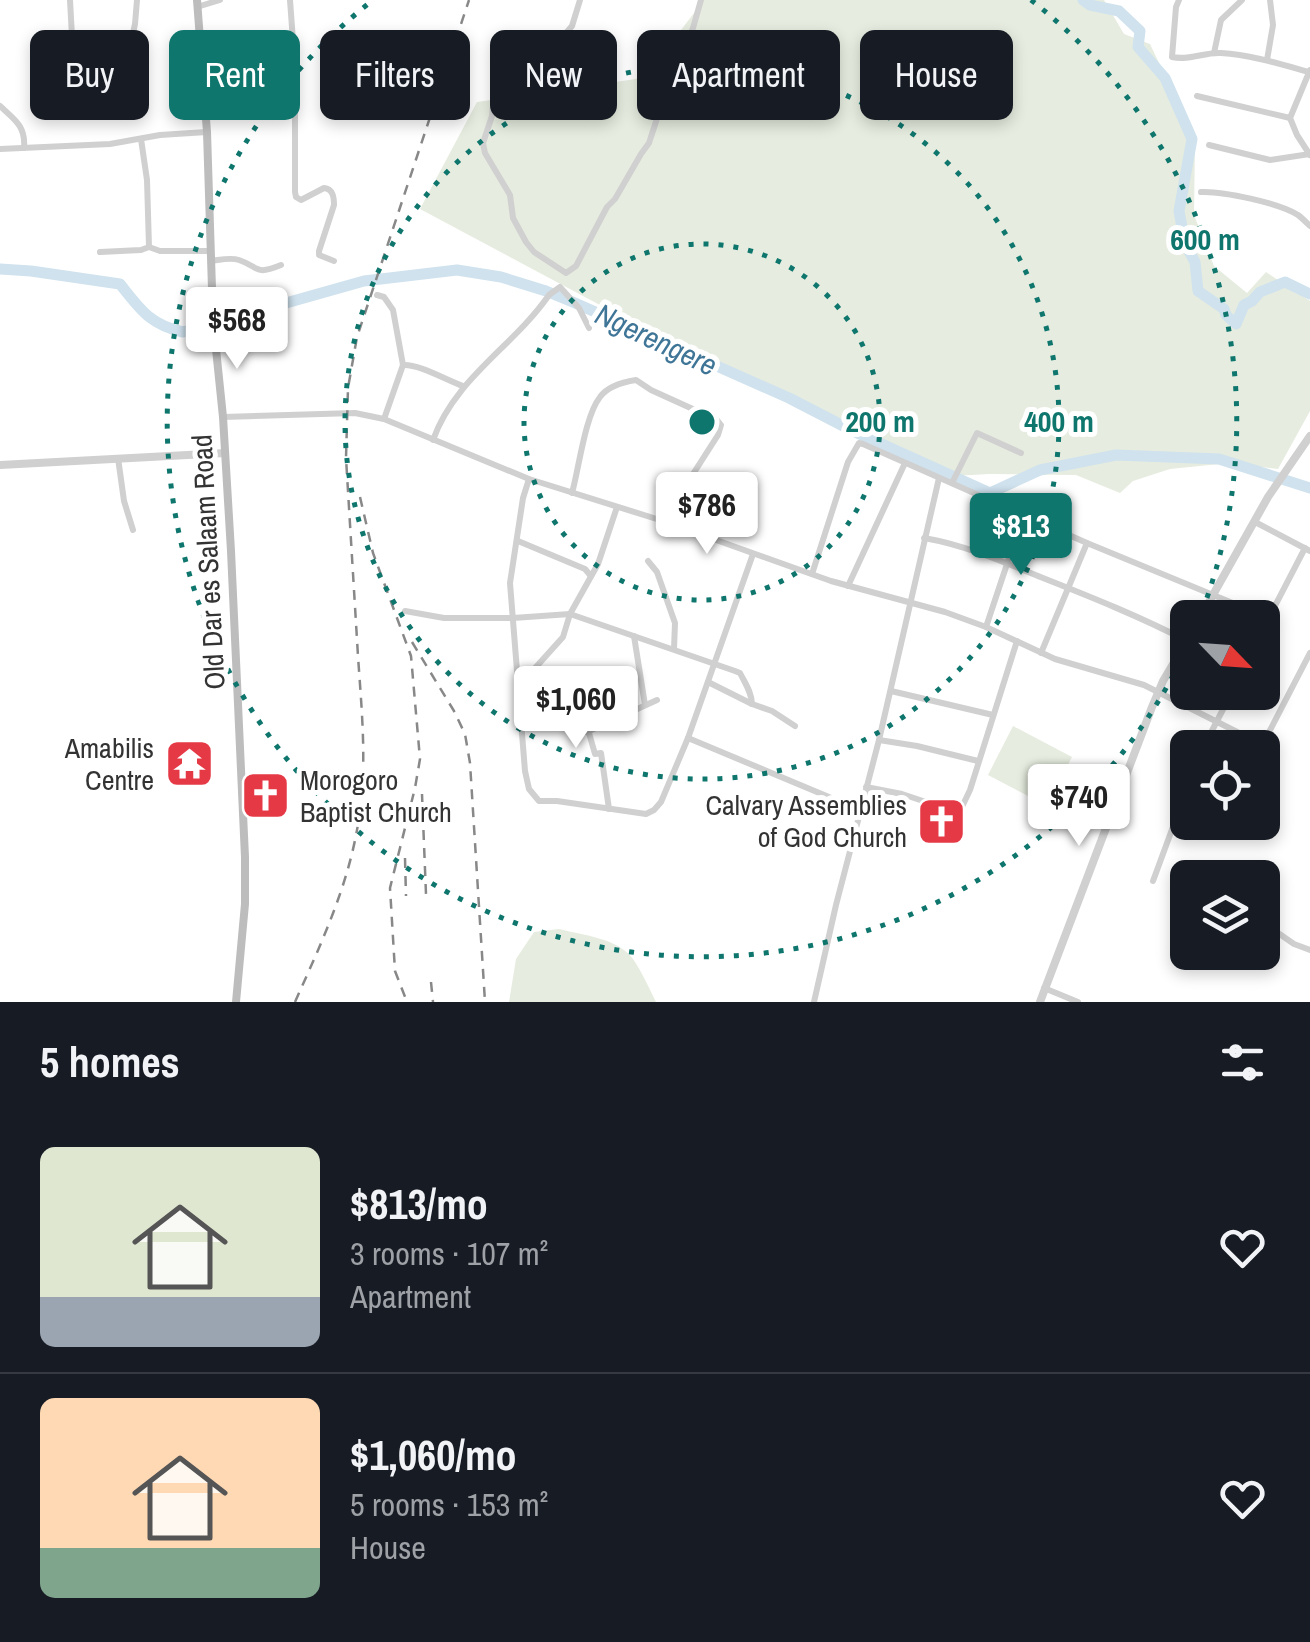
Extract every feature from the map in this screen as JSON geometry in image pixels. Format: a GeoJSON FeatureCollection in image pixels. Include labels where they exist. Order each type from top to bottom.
{"type":"FeatureCollection","features":[{"type":"Feature","properties":{"kind":"main road","name":"Old Dar es Salaam Road"},"geometry":{"type":"LineString","coordinates":[[197,3],[245,857],[236,1002]]}},
{"type":"Feature","properties":{"kind":"street"},"geometry":{"type":"LineString","coordinates":[[70,0],[72,30]]}},
{"type":"Feature","properties":{"kind":"street"},"geometry":{"type":"LineString","coordinates":[[134,30],[137,0]]}},
{"type":"Feature","properties":{"kind":"street"},"geometry":{"type":"LineString","coordinates":[[197,3],[220,0]]}},
{"type":"Feature","properties":{"kind":"street"},"geometry":{"type":"LineString","coordinates":[[290,0],[296,68],[295,192],[301,200],[324,188],[331,192],[334,205],[319,250],[320,255],[334,262]]}},
{"type":"Feature","properties":{"kind":"street"},"geometry":{"type":"LineString","coordinates":[[570,272],[561,271],[526,242],[513,218],[510,195],[483,143],[499,84],[533,46],[566,33],[580,0]]}},
{"type":"Feature","properties":{"kind":"street"},"geometry":{"type":"LineString","coordinates":[[433,440],[463,386],[576,266],[607,207],[650,143],[701,0]]}},
{"type":"Feature","properties":{"kind":"street"},"geometry":{"type":"LineString","coordinates":[[1179,0],[1172,57],[1182,59],[1214,52],[1242,54],[1309,70],[1290,118],[1310,154],[1270,160],[1210,145]]}},
{"type":"Feature","properties":{"kind":"street"},"geometry":{"type":"LineString","coordinates":[[1214,52],[1221,20],[1242,0]]}},
{"type":"Feature","properties":{"kind":"street"},"geometry":{"type":"LineString","coordinates":[[1267,60],[1273,25],[1270,0]]}},
{"type":"Feature","properties":{"kind":"street"},"geometry":{"type":"LineString","coordinates":[[1197,96],[1290,118]]}},
{"type":"Feature","properties":{"kind":"street"},"geometry":{"type":"LineString","coordinates":[[0,106],[22,128],[24,148]]}},
{"type":"Feature","properties":{"kind":"street"},"geometry":{"type":"LineString","coordinates":[[0,149],[98,145],[207,132]]}},
{"type":"Feature","properties":{"kind":"street"},"geometry":{"type":"LineString","coordinates":[[141,139],[147,180],[148,247]]}},
{"type":"Feature","properties":{"kind":"street"},"geometry":{"type":"LineString","coordinates":[[1200,192],[1215,191],[1276,206],[1297,214],[1310,226]]}},
{"type":"Feature","properties":{"kind":"street"},"geometry":{"type":"LineString","coordinates":[[100,252],[148,247],[235,259],[260,270],[282,265]]}},
{"type":"Feature","properties":{"kind":"street"},"geometry":{"type":"LineString","coordinates":[[560,287],[579,308],[589,328]]}},
{"type":"Feature","properties":{"kind":"street"},"geometry":{"type":"LineString","coordinates":[[377,295],[384,297],[393,310],[403,364],[384,420]]}},
{"type":"Feature","properties":{"kind":"street"},"geometry":{"type":"LineString","coordinates":[[403,364],[418,365],[430,374],[463,386]]}},
{"type":"Feature","properties":{"kind":"street"},"geometry":{"type":"LineString","coordinates":[[572,493],[598,400],[613,387],[636,380],[718,420],[721,426],[662,521]]}},
{"type":"Feature","properties":{"kind":"street"},"geometry":{"type":"LineString","coordinates":[[223,417],[355,412],[384,420],[528,479],[848,586],[986,627],[1080,668],[1144,686],[1258,742],[1264,741],[1310,652]]}},
{"type":"Feature","properties":{"kind":"street"},"geometry":{"type":"LineString","coordinates":[[952,484],[977,433],[1021,453]]}},
{"type":"Feature","properties":{"kind":"street"},"geometry":{"type":"LineString","coordinates":[[1210,600],[1268,497],[1310,436]]}},
{"type":"Feature","properties":{"kind":"street"},"geometry":{"type":"LineString","coordinates":[[812,574],[848,462],[856,447],[863,444],[1222,600]]}},
{"type":"Feature","properties":{"kind":"street"},"geometry":{"type":"LineString","coordinates":[[0,464],[225,453]]}},
{"type":"Feature","properties":{"kind":"street"},"geometry":{"type":"LineString","coordinates":[[118,458],[124,502],[133,530]]}},
{"type":"Feature","properties":{"kind":"street"},"geometry":{"type":"LineString","coordinates":[[848,586],[905,463]]}},
{"type":"Feature","properties":{"kind":"street"},"geometry":{"type":"LineString","coordinates":[[814,1002],[891,691],[938,478]]}},
{"type":"Feature","properties":{"kind":"street"},"geometry":{"type":"LineString","coordinates":[[528,479],[510,583],[526,778],[537,800],[646,814],[654,810],[688,738],[754,554]]}},
{"type":"Feature","properties":{"kind":"street"},"geometry":{"type":"LineString","coordinates":[[520,692],[527,676],[563,637],[570,614],[599,562],[617,507]]}},
{"type":"Feature","properties":{"kind":"street"},"geometry":{"type":"LineString","coordinates":[[986,627],[1016,534],[1027,514]]}},
{"type":"Feature","properties":{"kind":"street"},"geometry":{"type":"LineString","coordinates":[[1254,522],[1307,550],[1279,600]]}},
{"type":"Feature","properties":{"kind":"street"},"geometry":{"type":"LineString","coordinates":[[924,538],[970,549],[1170,633]]}},
{"type":"Feature","properties":{"kind":"street"},"geometry":{"type":"LineString","coordinates":[[518,541],[585,568],[590,575]]}},
{"type":"Feature","properties":{"kind":"street"},"geometry":{"type":"LineString","coordinates":[[1041,653],[1087,542]]}},
{"type":"Feature","properties":{"kind":"street"},"geometry":{"type":"LineString","coordinates":[[648,561],[657,572],[675,623],[674,649]]}},
{"type":"Feature","properties":{"kind":"street"},"geometry":{"type":"LineString","coordinates":[[405,610],[444,618],[570,614],[740,674],[752,704]]}},
{"type":"Feature","properties":{"kind":"street"},"geometry":{"type":"LineString","coordinates":[[634,634],[646,705]]}},
{"type":"Feature","properties":{"kind":"street"},"geometry":{"type":"LineString","coordinates":[[866,787],[959,812],[968,797],[1016,642]]}},
{"type":"Feature","properties":{"kind":"street"},"geometry":{"type":"LineString","coordinates":[[1040,1002],[1170,669]]}},
{"type":"Feature","properties":{"kind":"street"},"geometry":{"type":"LineString","coordinates":[[1144,686],[1163,681]]}},
{"type":"Feature","properties":{"kind":"street"},"geometry":{"type":"LineString","coordinates":[[708,682],[772,711],[795,726]]}},
{"type":"Feature","properties":{"kind":"street"},"geometry":{"type":"LineString","coordinates":[[1144,686],[1152,707]]}},
{"type":"Feature","properties":{"kind":"street"},"geometry":{"type":"LineString","coordinates":[[891,691],[992,715]]}},
{"type":"Feature","properties":{"kind":"street"},"geometry":{"type":"LineString","coordinates":[[587,732],[657,700]]}},
{"type":"Feature","properties":{"kind":"street"},"geometry":{"type":"LineString","coordinates":[[1211,730],[1222,710]]}},
{"type":"Feature","properties":{"kind":"street"},"geometry":{"type":"LineString","coordinates":[[521,711],[553,716],[587,732],[596,754],[601,752],[609,809]]}},
{"type":"Feature","properties":{"kind":"street"},"geometry":{"type":"LineString","coordinates":[[688,738],[860,810]]}},
{"type":"Feature","properties":{"kind":"street"},"geometry":{"type":"LineString","coordinates":[[879,740],[978,761]]}},
{"type":"Feature","properties":{"kind":"street"},"geometry":{"type":"LineString","coordinates":[[1152,881],[1170,834]]}},
{"type":"Feature","properties":{"kind":"street"},"geometry":{"type":"LineString","coordinates":[[1280,934],[1310,950]]}},
{"type":"Feature","properties":{"kind":"street"},"geometry":{"type":"LineString","coordinates":[[1044,988],[1078,1002]]}},
{"type":"Feature","properties":{"kind":"shaded area"},"geometry":{"type":"Polygon","coordinates":[[[704,0],[1104,0],[1124,34],[1150,44],[1195,139],[1194,215],[1214,266],[1247,293],[1266,272],[1310,301],[1310,411],[1278,469],[1229,463],[1170,469],[1133,481],[1120,493],[1076,475],[934,477],[703,360],[420,209],[477,102],[490,100],[490,120],[617,120],[617,82],[637,78],[637,120],[840,120],[840,30],[681,30],[704,0]]]}},
{"type":"Feature","properties":{"kind":"shaded area"},"geometry":{"type":"Polygon","coordinates":[[[1013,726],[1072,757],[1047,806],[988,775],[1013,726]]]}},
{"type":"Feature","properties":{"kind":"shaded area"},"geometry":{"type":"Polygon","coordinates":[[[559,929],[599,938],[626,952],[656,1002],[509,1002],[516,959],[534,932],[559,929]]]}},
{"type":"Feature","properties":{"kind":"waterway"},"geometry":{"type":"LineString","coordinates":[[1083,0],[1119,11],[1140,31],[1138,47],[1165,78],[1192,139],[1179,211],[1185,244],[1195,262],[1198,291],[1224,309],[1236,324],[1244,305],[1260,292],[1285,282],[1310,294]]}},
{"type":"Feature","properties":{"kind":"waterway","name":"Ngerengere"},"geometry":{"type":"LineString","coordinates":[[0,269],[120,284],[154,320],[183,332],[364,281],[457,270],[501,277],[575,303],[990,493],[1040,470],[1116,455],[1219,459],[1310,488]]}},
{"type":"Feature","properties":{"kind":"railway"},"geometry":{"type":"LineString","coordinates":[[295,1002],[346,875],[362,787],[362,722],[346,458],[348,388],[357,337],[469,0]]}},
{"type":"Feature","properties":{"kind":"railway"},"geometry":{"type":"LineString","coordinates":[[360,497],[373,553],[411,656],[420,759],[390,888],[395,971],[407,1002]]}},
{"type":"Feature","properties":{"kind":"railway"},"geometry":{"type":"LineString","coordinates":[[412,642],[465,734],[485,1002]]}},
{"type":"Feature","properties":{"kind":"railway"},"geometry":{"type":"LineString","coordinates":[[422,794],[426,894]]}},
{"type":"Feature","properties":{"kind":"railway"},"geometry":{"type":"LineString","coordinates":[[405,858],[406,896]]}},
{"type":"Feature","properties":{"kind":"railway"},"geometry":{"type":"LineString","coordinates":[[431,982],[433,1002]]}},
{"type":"Feature","properties":{"kind":"place","name":"Amabilis Centre"},"geometry":{"type":"Point","coordinates":[189,764]}},
{"type":"Feature","properties":{"kind":"place","name":"Morogoro Baptist Church"},"geometry":{"type":"Point","coordinates":[265,796]}},
{"type":"Feature","properties":{"kind":"place","name":"Calvary Assemblies of God Church"},"geometry":{"type":"Point","coordinates":[942,821]}}]}
